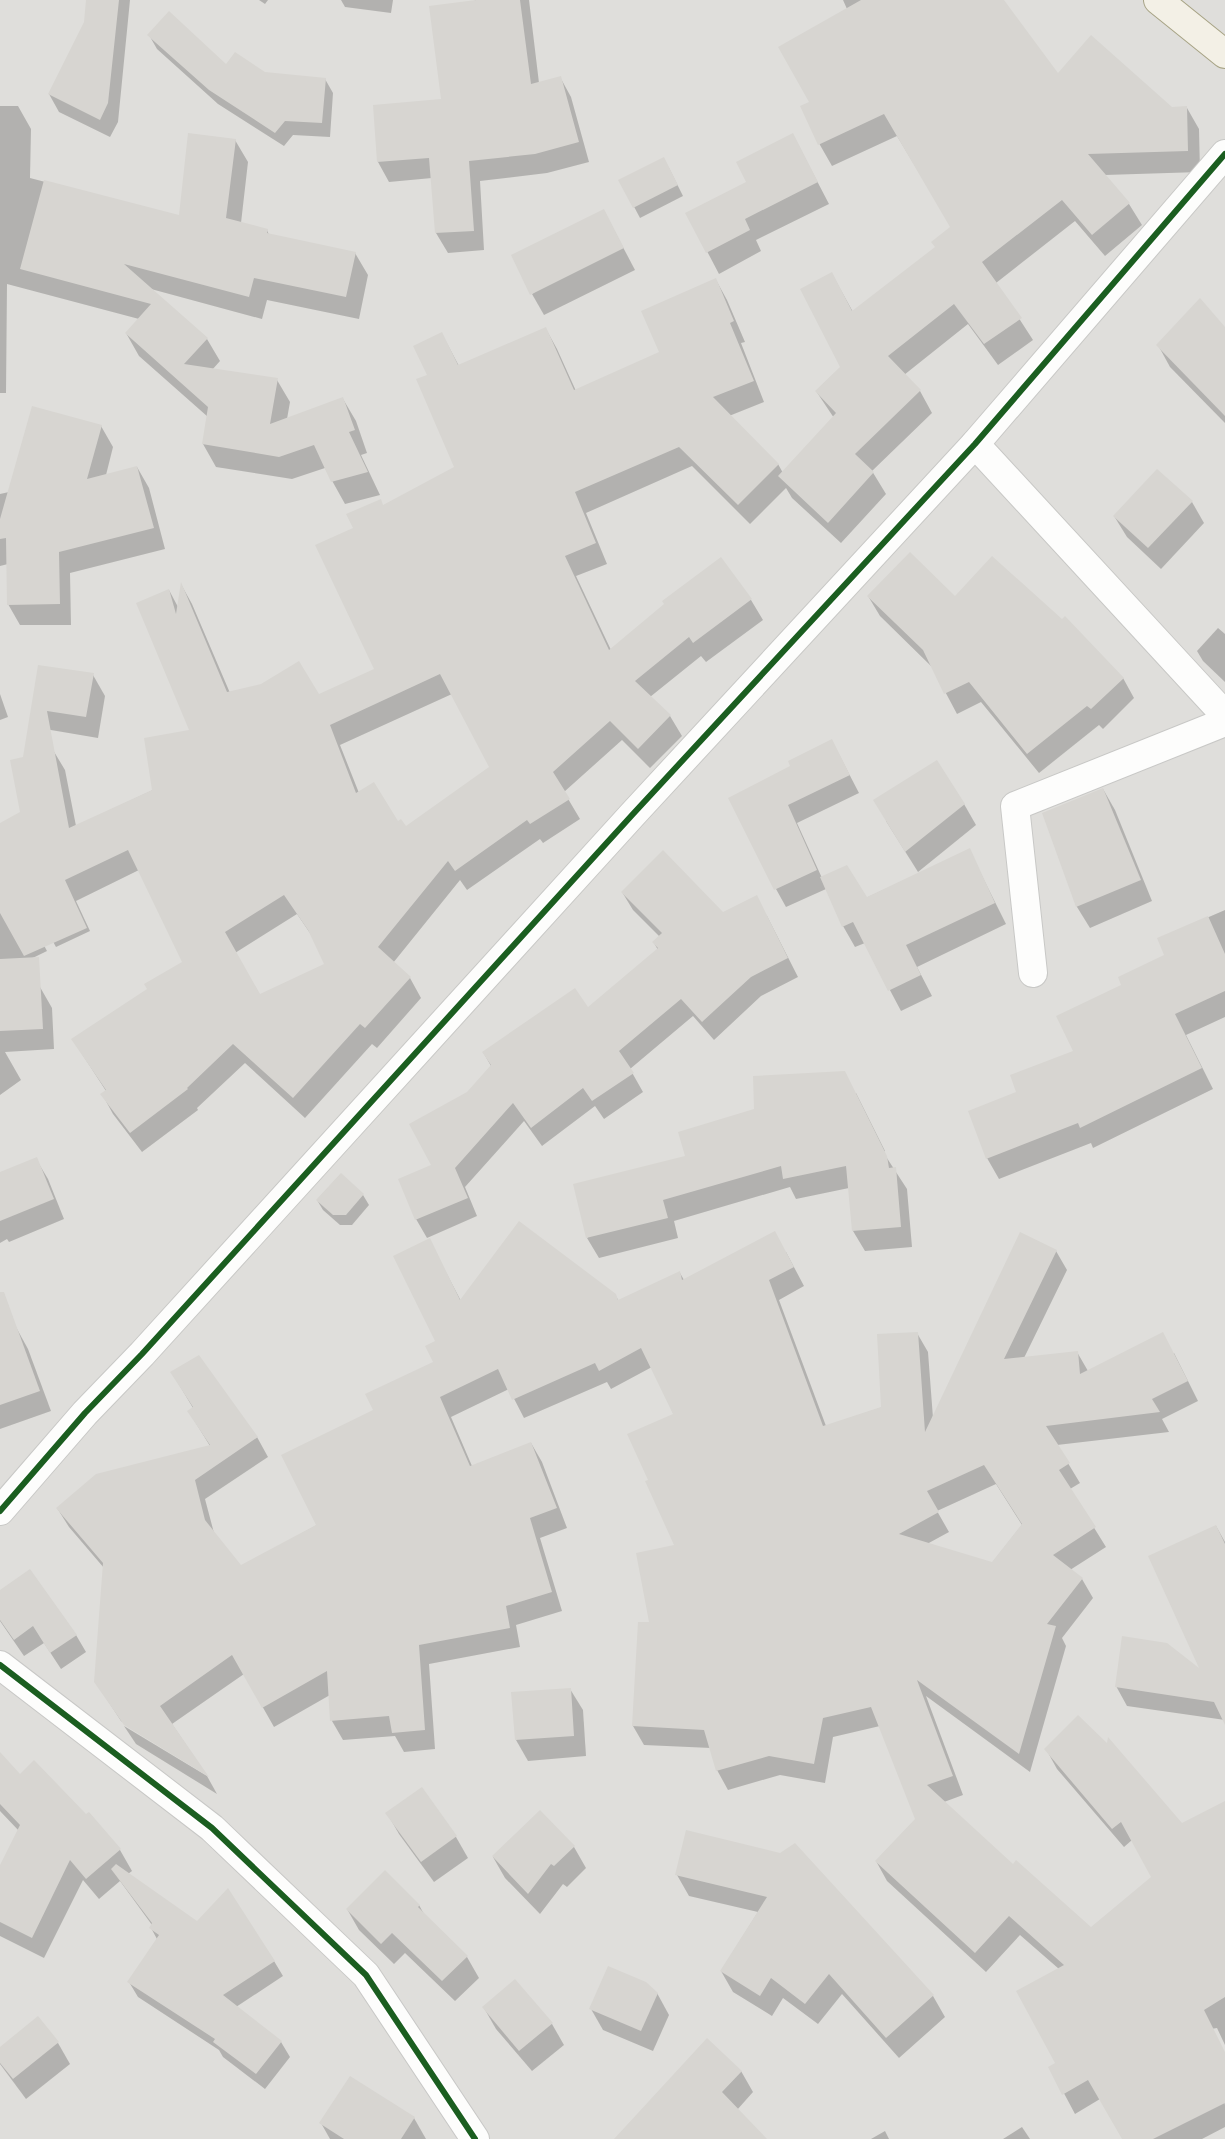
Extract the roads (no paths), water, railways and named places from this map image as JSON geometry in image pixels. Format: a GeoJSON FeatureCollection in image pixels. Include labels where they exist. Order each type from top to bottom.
{"type":"FeatureCollection","features":[{"type":"Feature","properties":{"kind":"main road"},"geometry":{"type":"LineString","coordinates":[[1158,0],[1225,54]]}},
{"type":"Feature","properties":{"kind":"street"},"geometry":{"type":"LineString","coordinates":[[0,1511],[85,1413],[142,1354],[632,814],[975,444],[1225,154]]}},
{"type":"Feature","properties":{"kind":"street"},"geometry":{"type":"LineString","coordinates":[[975,444],[1225,715]]}},
{"type":"Feature","properties":{"kind":"street"},"geometry":{"type":"LineString","coordinates":[[1032,973],[1015,806],[1225,722]]}},
{"type":"Feature","properties":{"kind":"street"},"geometry":{"type":"LineString","coordinates":[[0,1665],[212,1828],[366,1975],[475,2139]]}}]}
